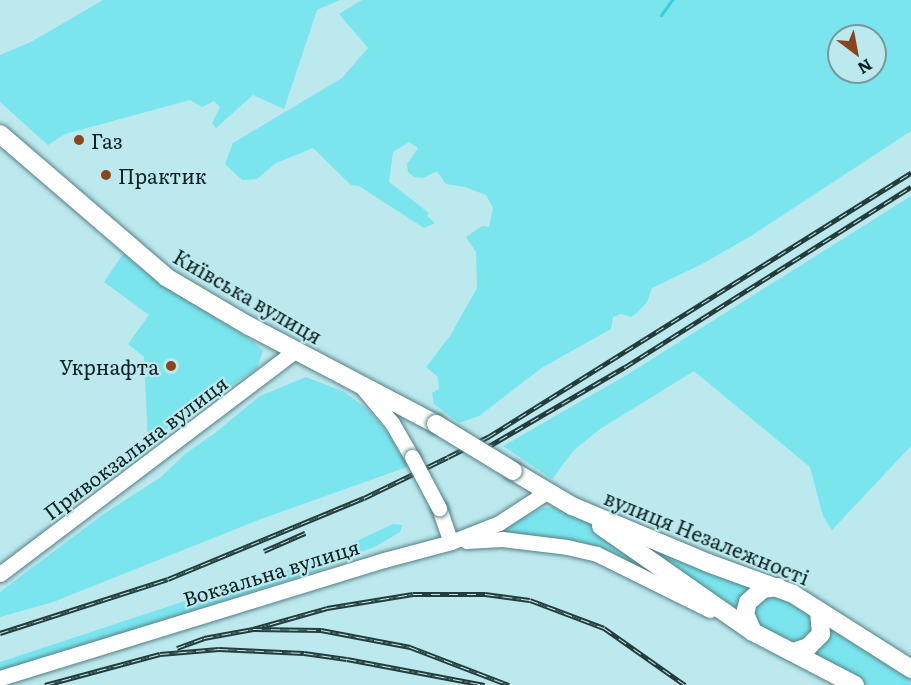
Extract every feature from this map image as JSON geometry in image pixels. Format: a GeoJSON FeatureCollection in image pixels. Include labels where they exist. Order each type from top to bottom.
{"type":"FeatureCollection","features":[{"type":"Feature","properties":{"kind":"main road","name":"Київська вулиця"},"geometry":{"type":"LineString","coordinates":[[0,134],[166,277],[295,351],[436,424],[513,471]]}},
{"type":"Feature","properties":{"kind":"main road","name":"вулиця Незалежності"},"geometry":{"type":"LineString","coordinates":[[513,471],[572,506],[708,562],[778,587],[807,601],[819,612],[911,669]]}},
{"type":"Feature","properties":{"kind":"main road"},"geometry":{"type":"LineString","coordinates":[[572,506],[753,632],[855,685]]}},
{"type":"Feature","properties":{"kind":"main road"},"geometry":{"type":"LineString","coordinates":[[753,632],[745,614],[748,602],[763,589],[778,587]]}},
{"type":"Feature","properties":{"kind":"main road"},"geometry":{"type":"LineString","coordinates":[[793,651],[808,647],[821,634],[819,612]]}},
{"type":"Feature","properties":{"kind":"street","name":"Привокзальна вулиця"},"geometry":{"type":"LineString","coordinates":[[0,574],[295,351]]}},
{"type":"Feature","properties":{"kind":"street"},"geometry":{"type":"LineString","coordinates":[[358,382],[392,423],[412,457],[439,508],[451,542],[502,539],[567,547],[597,554],[753,632]]}},
{"type":"Feature","properties":{"kind":"street","name":"Вокзальна вулиця"},"geometry":{"type":"LineString","coordinates":[[0,678],[373,563],[451,542],[499,523],[548,492]]}},
{"type":"Feature","properties":{"kind":"shaded area"},"geometry":{"type":"Polygon","coordinates":[[[103,0],[340,0],[317,10],[284,109],[253,95],[216,128],[212,123],[220,107],[214,101],[202,107],[190,100],[65,134],[48,145],[0,102],[0,55],[31,42],[103,0]]]}},
{"type":"Feature","properties":{"kind":"shaded area"},"geometry":{"type":"Polygon","coordinates":[[[362,0],[911,0],[911,131],[751,236],[702,264],[652,288],[647,302],[637,313],[631,317],[621,314],[613,317],[611,329],[543,367],[479,416],[459,423],[434,404],[432,393],[439,389],[438,377],[426,367],[450,336],[477,288],[476,252],[466,237],[482,226],[489,227],[493,208],[486,195],[465,187],[446,184],[437,171],[423,178],[414,177],[408,172],[407,164],[418,148],[409,142],[393,152],[389,182],[429,213],[427,216],[435,223],[424,228],[359,186],[351,185],[313,148],[276,163],[257,179],[242,180],[225,164],[233,143],[342,78],[368,48],[339,14],[362,0]]]}},
{"type":"Feature","properties":{"kind":"shaded area"},"geometry":{"type":"Polygon","coordinates":[[[911,196],[911,446],[832,530],[823,516],[810,467],[694,371],[600,429],[574,450],[552,479],[503,446],[630,373],[911,196]]]}},
{"type":"Feature","properties":{"kind":"shaded area"},"geometry":{"type":"Polygon","coordinates":[[[123,254],[154,279],[254,342],[263,351],[257,368],[148,442],[144,357],[128,344],[149,315],[104,282],[123,254]]]}},
{"type":"Feature","properties":{"kind":"shaded area"},"geometry":{"type":"Polygon","coordinates":[[[306,377],[344,392],[366,408],[391,437],[407,467],[261,519],[53,602],[0,617],[0,592],[105,513],[161,477],[185,454],[260,396],[306,377]]]}},
{"type":"Feature","properties":{"kind":"shaded area"},"geometry":{"type":"Polygon","coordinates":[[[554,507],[581,518],[704,603],[607,553],[493,533],[542,508],[554,507]]]}},
{"type":"Feature","properties":{"kind":"shaded area"},"geometry":{"type":"Polygon","coordinates":[[[393,524],[402,525],[400,532],[375,547],[340,559],[320,570],[0,672],[0,662],[194,598],[265,579],[318,559],[393,524]]]}},
{"type":"Feature","properties":{"kind":"shaded area"},"geometry":{"type":"Polygon","coordinates":[[[631,540],[757,584],[740,616],[631,540]]]}},
{"type":"Feature","properties":{"kind":"shaded area"},"geometry":{"type":"Polygon","coordinates":[[[778,592],[811,613],[813,630],[809,636],[796,643],[759,626],[753,613],[756,603],[778,592]]]}},
{"type":"Feature","properties":{"kind":"shaded area"},"geometry":{"type":"Polygon","coordinates":[[[829,624],[911,673],[911,685],[868,685],[808,656],[825,642],[829,624]]]}},
{"type":"Feature","properties":{"kind":"waterway"},"geometry":{"type":"LineString","coordinates":[[661,15],[672,0]]}},
{"type":"Feature","properties":{"kind":"railway"},"geometry":{"type":"LineString","coordinates":[[0,633],[168,579],[364,498],[488,437],[911,173]]}},
{"type":"Feature","properties":{"kind":"railway"},"geometry":{"type":"LineString","coordinates":[[484,449],[625,367],[911,187]]}},
{"type":"Feature","properties":{"kind":"railway"},"geometry":{"type":"LineString","coordinates":[[264,551],[305,533]]}},
{"type":"Feature","properties":{"kind":"railway"},"geometry":{"type":"LineString","coordinates":[[253,629],[327,608],[413,594],[485,594],[530,600],[604,628],[685,685]]}},
{"type":"Feature","properties":{"kind":"railway"},"geometry":{"type":"LineString","coordinates":[[177,648],[204,638],[253,629],[321,630],[410,647],[509,685]]}},
{"type":"Feature","properties":{"kind":"railway"},"geometry":{"type":"LineString","coordinates":[[45,685],[160,654],[219,649],[304,653],[485,685]]}},
{"type":"Feature","properties":{"kind":"place","name":"Газ"},"geometry":{"type":"Point","coordinates":[79,140]}},
{"type":"Feature","properties":{"kind":"place","name":"Практик"},"geometry":{"type":"Point","coordinates":[106,175]}},
{"type":"Feature","properties":{"kind":"place","name":"Укрнафта"},"geometry":{"type":"Point","coordinates":[171,366]}}]}
